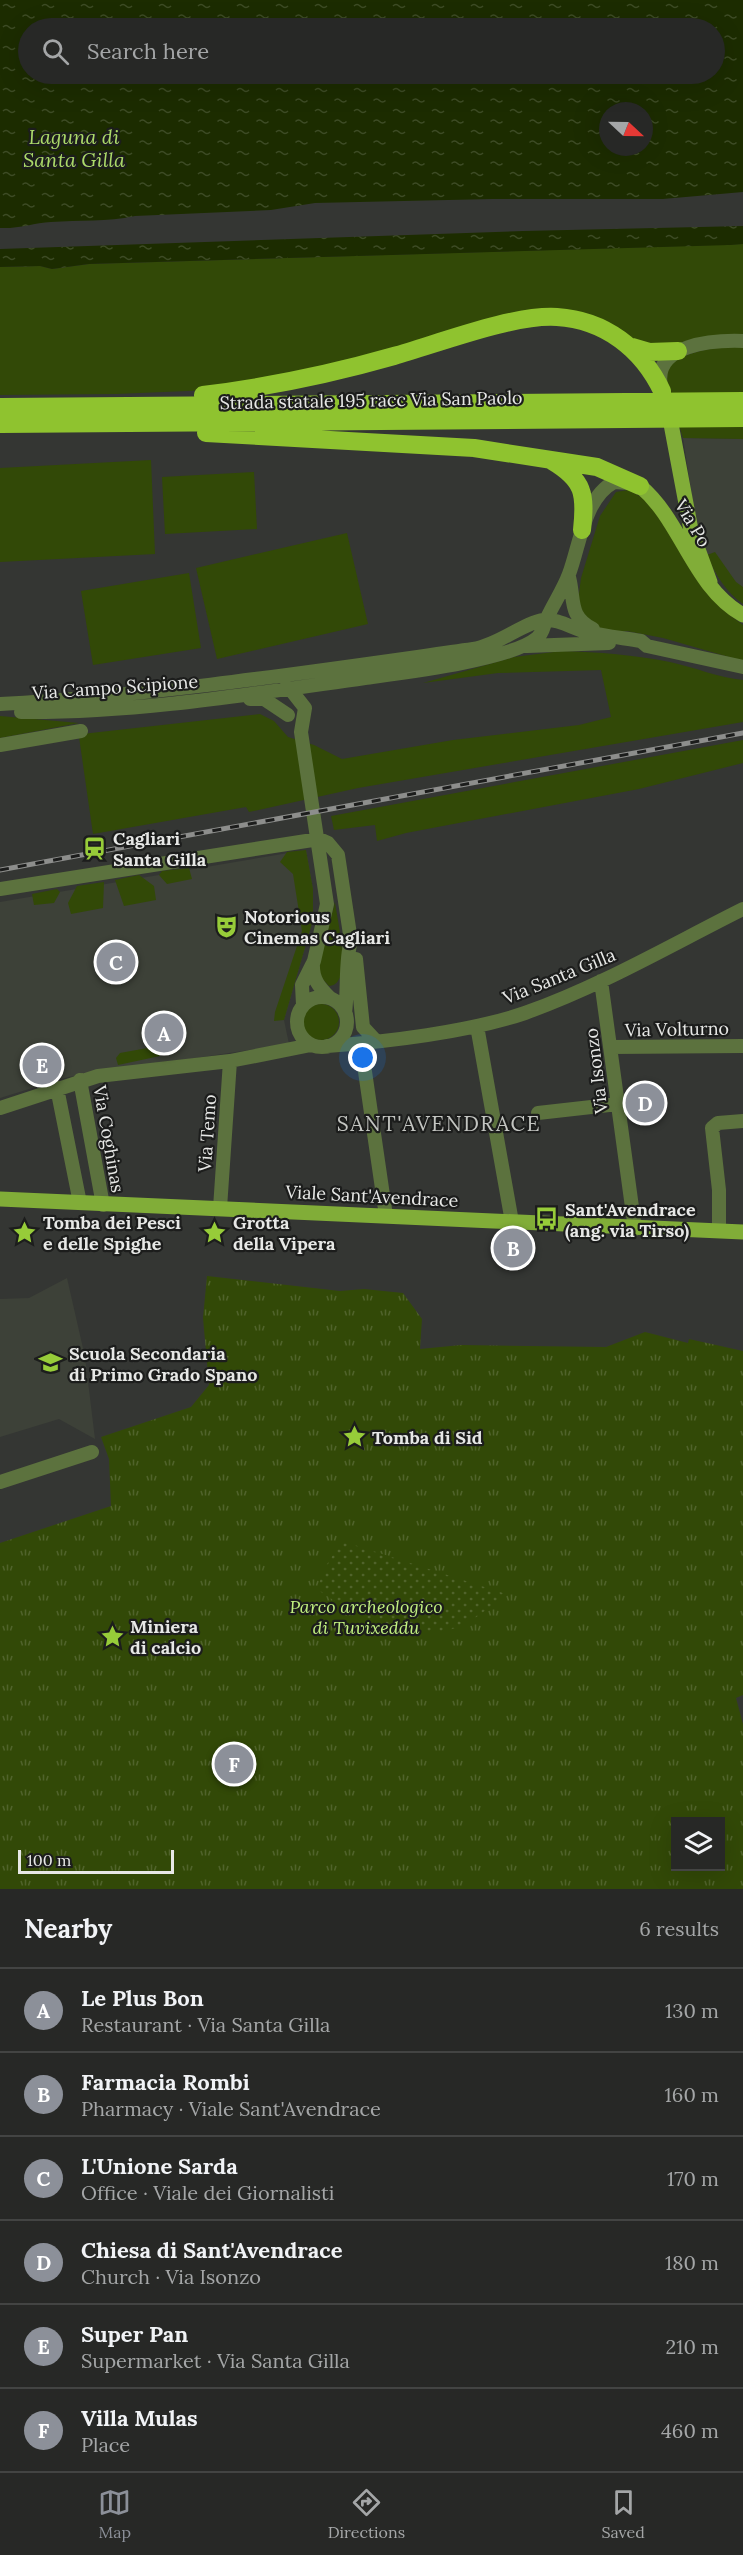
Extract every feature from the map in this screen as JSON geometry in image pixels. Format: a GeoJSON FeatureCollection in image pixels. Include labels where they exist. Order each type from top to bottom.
{"type":"FeatureCollection","features":[{"type":"Feature","properties":{"kind":"highway"},"geometry":{"type":"LineString","coordinates":[[0,400],[194,396],[258,388],[315,377],[508,323],[543,317],[576,319],[598,325],[632,347],[649,352],[678,351]]}},
{"type":"Feature","properties":{"kind":"highway"},"geometry":{"type":"LineString","coordinates":[[632,347],[655,376],[662,391]]}},
{"type":"Feature","properties":{"kind":"highway","name":"Strada statale 195 racc Via San Paolo"},"geometry":{"type":"LineString","coordinates":[[0,424],[61,424],[743,401]]}},
{"type":"Feature","properties":{"kind":"highway","name":"Strada statale 195 racc Via San Paolo"},"geometry":{"type":"LineString","coordinates":[[0,407],[450,411],[743,418]]}},
{"type":"Feature","properties":{"kind":"highway"},"geometry":{"type":"LineString","coordinates":[[61,424],[84,428],[474,448],[597,467],[640,486]]}},
{"type":"Feature","properties":{"kind":"highway"},"geometry":{"type":"LineString","coordinates":[[548,458],[568,471],[580,485],[585,503],[582,530]]}},
{"type":"Feature","properties":{"kind":"main road","name":"Via Po"},"geometry":{"type":"LineString","coordinates":[[662,391],[675,433],[688,520],[710,582]]}},
{"type":"Feature","properties":{"kind":"main road","name":"Via Po"},"geometry":{"type":"LineString","coordinates":[[640,486],[665,511],[694,562],[728,605],[743,615]]}},
{"type":"Feature","properties":{"kind":"main road","name":"Viale Sant'Avendrace"},"geometry":{"type":"LineString","coordinates":[[0,1199],[743,1232]]}},
{"type":"Feature","properties":{"kind":"street"},"geometry":{"type":"LineString","coordinates":[[662,391],[660,370],[663,363],[678,351],[710,343],[743,341]]}},
{"type":"Feature","properties":{"kind":"street"},"geometry":{"type":"LineString","coordinates":[[546,619],[569,575],[582,530],[598,495],[607,486],[624,482],[640,486]]}},
{"type":"Feature","properties":{"kind":"street"},"geometry":{"type":"LineString","coordinates":[[569,575],[571,605],[578,619],[607,636]]}},
{"type":"Feature","properties":{"kind":"street"},"geometry":{"type":"LineString","coordinates":[[546,619],[607,636],[641,641],[647,646]]}},
{"type":"Feature","properties":{"kind":"street"},"geometry":{"type":"LineString","coordinates":[[546,619],[551,630],[562,638],[582,643]]}},
{"type":"Feature","properties":{"kind":"street","name":"Via Campo Scipione"},"geometry":{"type":"LineString","coordinates":[[546,619],[543,632],[535,640],[479,659],[414,671],[101,710],[15,712],[0,706],[223,683],[477,648],[509,636],[534,621],[546,619]]}},
{"type":"Feature","properties":{"kind":"street"},"geometry":{"type":"LineString","coordinates":[[519,646],[582,643],[639,648],[647,646],[743,667]]}},
{"type":"Feature","properties":{"kind":"street","name":"Via Campo Scipione"},"geometry":{"type":"LineString","coordinates":[[291,688],[302,678],[342,673],[348,666]]}},
{"type":"Feature","properties":{"kind":"street","name":"Via Campo Scipione"},"geometry":{"type":"LineString","coordinates":[[305,708],[316,694],[329,689],[411,676],[414,671]]}},
{"type":"Feature","properties":{"kind":"street","name":"Via Campo Scipione"},"geometry":{"type":"LineString","coordinates":[[223,683],[232,687],[275,682],[284,683],[291,688]]}},
{"type":"Feature","properties":{"kind":"street"},"geometry":{"type":"LineString","coordinates":[[291,688],[305,708],[302,732],[327,904],[313,972],[318,987],[330,998],[346,1020],[376,1041]]}},
{"type":"Feature","properties":{"kind":"street"},"geometry":{"type":"LineString","coordinates":[[288,715],[291,688]]}},
{"type":"Feature","properties":{"kind":"street","name":"Via Campo Scipione"},"geometry":{"type":"LineString","coordinates":[[232,695],[240,699],[264,699],[288,715],[302,732]]}},
{"type":"Feature","properties":{"kind":"street"},"geometry":{"type":"LineString","coordinates":[[0,745],[81,731]]}},
{"type":"Feature","properties":{"kind":"street"},"geometry":{"type":"LineString","coordinates":[[0,889],[319,839],[328,843],[338,855],[351,941],[355,951],[363,1028],[376,1041]]}},
{"type":"Feature","properties":{"kind":"street","name":"Via Santa Gilla"},"geometry":{"type":"LineString","coordinates":[[0,1108],[80,1080],[230,1061],[311,1045],[361,1044],[477,1026],[523,1013],[601,981],[743,909]]}},
{"type":"Feature","properties":{"kind":"street"},"geometry":{"type":"LineString","coordinates":[[327,1046],[338,1041],[346,1020],[349,967],[347,951],[351,941]]}},
{"type":"Feature","properties":{"kind":"street"},"geometry":{"type":"LineString","coordinates":[[311,1045],[300,1034],[297,1019],[303,1005],[302,985],[314,961]]}},
{"type":"Feature","properties":{"kind":"street","name":"Via Isonzo"},"geometry":{"type":"LineString","coordinates":[[601,981],[635,1229]]}},
{"type":"Feature","properties":{"kind":"street"},"geometry":{"type":"LineString","coordinates":[[303,1005],[315,998],[330,998]]}},
{"type":"Feature","properties":{"kind":"street"},"geometry":{"type":"LineString","coordinates":[[477,1026],[512,1222]]}},
{"type":"Feature","properties":{"kind":"street"},"geometry":{"type":"LineString","coordinates":[[361,1044],[386,1216]]}},
{"type":"Feature","properties":{"kind":"street","name":"Via Volturno"},"geometry":{"type":"LineString","coordinates":[[611,1047],[743,1046]]}},
{"type":"Feature","properties":{"kind":"street","name":"Via Temo"},"geometry":{"type":"LineString","coordinates":[[220,1208],[230,1061]]}},
{"type":"Feature","properties":{"kind":"street","name":"Via Coghinas"},"geometry":{"type":"LineString","coordinates":[[80,1080],[103,1205]]}},
{"type":"Feature","properties":{"kind":"street"},"geometry":{"type":"LineString","coordinates":[[57,1088],[80,1203]]}},
{"type":"Feature","properties":{"kind":"street"},"geometry":{"type":"LineString","coordinates":[[538,1113],[618,1104]]}},
{"type":"Feature","properties":{"kind":"street"},"geometry":{"type":"LineString","coordinates":[[719,1231],[718,1185],[712,1128],[718,1123],[743,1121]]}},
{"type":"Feature","properties":{"kind":"street"},"geometry":{"type":"LineString","coordinates":[[0,1482],[92,1452]]}},
{"type":"Feature","properties":{"kind":"shaded area"},"geometry":{"type":"Polygon","coordinates":[[[683,438],[743,439],[743,604],[723,584],[712,568],[697,529],[683,438]]]}},
{"type":"Feature","properties":{"kind":"shaded area"},"geometry":{"type":"Polygon","coordinates":[[[306,850],[313,889],[313,920],[284,1020],[289,1044],[68,1077],[0,1098],[0,902],[306,850]]]}},
{"type":"Feature","properties":{"kind":"shaded area"},"geometry":{"type":"Polygon","coordinates":[[[67,1278],[85,1357],[95,1439],[59,1419],[0,1437],[0,1299],[29,1298],[67,1278]]]}},
{"type":"Feature","properties":{"kind":"green space"},"geometry":{"type":"Polygon","coordinates":[[[743,244],[743,336],[653,349],[576,312],[211,390],[0,395],[0,267],[40,266],[52,269],[89,264],[743,244]]]}},
{"type":"Feature","properties":{"kind":"green space"},"geometry":{"type":"Polygon","coordinates":[[[743,346],[743,439],[683,438],[664,378],[665,368],[692,353],[722,347],[743,346]]]}},
{"type":"Feature","properties":{"kind":"green space"},"geometry":{"type":"Polygon","coordinates":[[[151,460],[155,554],[0,562],[0,468],[151,460]]]}},
{"type":"Feature","properties":{"kind":"green space"},"geometry":{"type":"Polygon","coordinates":[[[254,472],[257,529],[165,534],[162,477],[254,472]]]}},
{"type":"Feature","properties":{"kind":"green space"},"geometry":{"type":"Polygon","coordinates":[[[628,490],[649,501],[704,589],[722,609],[743,625],[743,661],[663,638],[627,631],[611,633],[599,628],[584,615],[578,601],[581,578],[600,516],[616,492],[628,490]]]}},
{"type":"Feature","properties":{"kind":"green space"},"geometry":{"type":"Polygon","coordinates":[[[347,533],[368,624],[217,659],[196,568],[347,533]]]}},
{"type":"Feature","properties":{"kind":"green space"},"geometry":{"type":"Polygon","coordinates":[[[715,552],[736,582],[743,587],[743,604],[726,588],[714,569],[707,555],[715,552]]]}},
{"type":"Feature","properties":{"kind":"green space"},"geometry":{"type":"Polygon","coordinates":[[[189,573],[201,648],[93,665],[81,591],[189,573]]]}},
{"type":"Feature","properties":{"kind":"green space"},"geometry":{"type":"Polygon","coordinates":[[[562,651],[616,654],[657,660],[743,680],[743,722],[358,788],[249,812],[246,807],[93,834],[79,737],[82,734],[260,714],[274,721],[288,737],[314,745],[342,759],[453,740],[579,725],[611,717],[601,670],[498,673],[423,683],[514,657],[562,651]]]}},
{"type":"Feature","properties":{"kind":"green space"},"geometry":{"type":"Polygon","coordinates":[[[0,716],[79,723],[0,738],[0,716]]]}},
{"type":"Feature","properties":{"kind":"green space"},"geometry":{"type":"Polygon","coordinates":[[[743,740],[743,763],[639,789],[406,833],[377,841],[375,825],[334,830],[331,816],[743,740]]]}},
{"type":"Feature","properties":{"kind":"green space"},"geometry":{"type":"Polygon","coordinates":[[[306,850],[313,889],[313,920],[284,1020],[274,1021],[302,931],[293,874],[280,862],[287,852],[306,850]]]}},
{"type":"Feature","properties":{"kind":"green space"},"geometry":{"type":"Polygon","coordinates":[[[189,868],[192,879],[167,884],[159,875],[162,871],[189,868]]]}},
{"type":"Feature","properties":{"kind":"green space"},"geometry":{"type":"Polygon","coordinates":[[[139,875],[154,886],[156,900],[124,906],[115,880],[139,875]]]}},
{"type":"Feature","properties":{"kind":"green space"},"geometry":{"type":"Polygon","coordinates":[[[104,882],[103,908],[71,914],[68,903],[77,886],[104,882]]]}},
{"type":"Feature","properties":{"kind":"green space"},"geometry":{"type":"Polygon","coordinates":[[[57,889],[60,892],[54,903],[34,905],[32,894],[57,889]]]}},
{"type":"Feature","properties":{"kind":"green space"},"geometry":{"type":"Polygon","coordinates":[[[335,902],[341,936],[342,964],[341,975],[337,983],[329,986],[319,975],[320,960],[335,902]]]}},
{"type":"Feature","properties":{"kind":"green space"},"geometry":{"type":"Polygon","coordinates":[[[321,1004],[334,1009],[339,1022],[334,1035],[321,1040],[308,1035],[303,1022],[308,1009],[321,1004]]]}},
{"type":"Feature","properties":{"kind":"green space"},"geometry":{"type":"Polygon","coordinates":[[[153,1047],[159,1049],[160,1056],[118,1065],[116,1058],[120,1053],[153,1047]]]}},
{"type":"Feature","properties":{"kind":"green space","name":"Parco archeologico di Tuvixeddu"},"geometry":{"type":"Polygon","coordinates":[[[207,1276],[340,1291],[364,1289],[403,1293],[422,1319],[420,1349],[461,1345],[606,1347],[645,1332],[688,1343],[689,1339],[743,1351],[743,1695],[736,1698],[743,1724],[743,1889],[0,1889],[0,1543],[111,1506],[109,1459],[101,1437],[191,1407],[209,1385],[203,1318],[207,1276]]]}},
{"type":"Feature","properties":{"kind":"green space"},"geometry":{"type":"Polygon","coordinates":[[[342,1541],[506,1594],[469,1622],[450,1630],[410,1631],[391,1627],[352,1611],[318,1590],[322,1572],[342,1541]]]}},
{"type":"Feature","properties":{"kind":"water","name":"Laguna di Santa Gilla"},"geometry":{"type":"Polygon","coordinates":[[[0,0],[743,0],[743,192],[663,199],[493,199],[315,203],[271,210],[51,222],[0,228],[0,0]]]}},
{"type":"Feature","properties":{"kind":"water"},"geometry":{"type":"Polygon","coordinates":[[[743,226],[743,244],[731,245],[89,264],[52,269],[40,266],[0,267],[0,249],[523,231],[743,226]]]}},
{"type":"Feature","properties":{"kind":"railway"},"geometry":{"type":"LineString","coordinates":[[0,870],[743,733]]}},
{"type":"Feature","properties":{"kind":"place","name":"Cagliari Santa Gilla"},"geometry":{"type":"Point","coordinates":[95,848]}},
{"type":"Feature","properties":{"kind":"place","name":"Notorious Cinemas Cagliari"},"geometry":{"type":"Point","coordinates":[226,926]}},
{"type":"Feature","properties":{"kind":"place","name":"L'Unione Sarda"},"geometry":{"type":"Point","coordinates":[116,962]}},
{"type":"Feature","properties":{"kind":"place","name":"Le Plus Bon"},"geometry":{"type":"Point","coordinates":[164,1033]}},
{"type":"Feature","properties":{"kind":"place","name":"Super Pan"},"geometry":{"type":"Point","coordinates":[42,1065]}},
{"type":"Feature","properties":{"kind":"place","name":"Chiesa di Sant'Avendrace"},"geometry":{"type":"Point","coordinates":[645,1103]}},
{"type":"Feature","properties":{"kind":"place","name":"Sant'Avendrace (ang. via Tirso)"},"geometry":{"type":"Point","coordinates":[547,1219]}},
{"type":"Feature","properties":{"kind":"place","name":"Tomba dei Pesci e delle Spighe"},"geometry":{"type":"Point","coordinates":[25,1232]}},
{"type":"Feature","properties":{"kind":"place","name":"Grotta della Vipera"},"geometry":{"type":"Point","coordinates":[215,1232]}},
{"type":"Feature","properties":{"kind":"place","name":"Farmacia Rombi"},"geometry":{"type":"Point","coordinates":[513,1248]}},
{"type":"Feature","properties":{"kind":"place","name":"Scuola Secondaria di Primo Grado Spano"},"geometry":{"type":"Point","coordinates":[51,1363]}},
{"type":"Feature","properties":{"kind":"place","name":"Tomba di Sid"},"geometry":{"type":"Point","coordinates":[354,1437]}},
{"type":"Feature","properties":{"kind":"place","name":"Miniera di calcio"},"geometry":{"type":"Point","coordinates":[112,1636]}},
{"type":"Feature","properties":{"kind":"place","name":"Villa Mulas"},"geometry":{"type":"Point","coordinates":[234,1764]}},
{"type":"Feature","properties":{"kind":"district","name":"SANT'AVENDRACE"},"geometry":{"type":"Point","coordinates":[439,1123]}}]}
